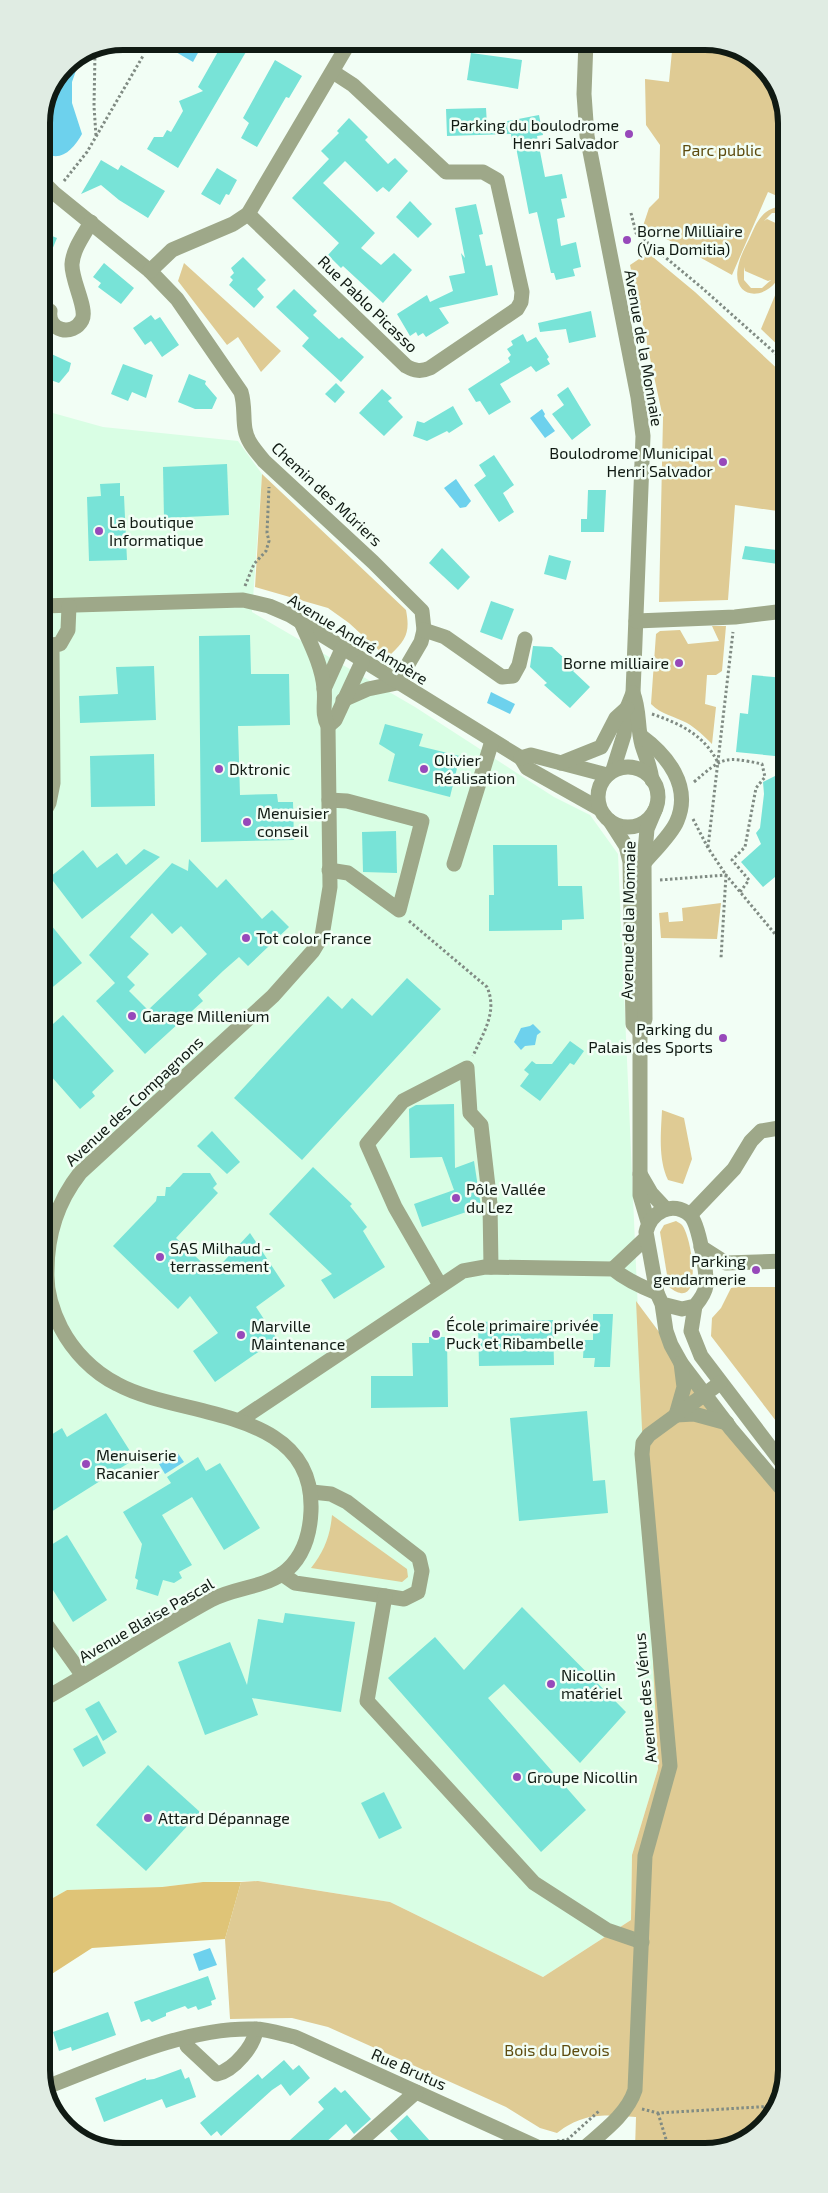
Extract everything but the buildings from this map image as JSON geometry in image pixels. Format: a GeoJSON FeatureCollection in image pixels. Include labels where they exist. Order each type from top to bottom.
{"type":"FeatureCollection","features":[{"type":"Feature","properties":{"kind":"street"},"geometry":{"type":"LineString","coordinates":[[150,271],[172,250],[233,224],[248,214],[345,50]]}},
{"type":"Feature","properties":{"kind":"street","name":"Avenue de la Monnaie"},"geometry":{"type":"LineString","coordinates":[[586,50],[584,94],[586,136],[642,420],[633,710],[650,761],[652,780]]}},
{"type":"Feature","properties":{"kind":"street","name":"Rue Pablo Picasso"},"geometry":{"type":"LineString","coordinates":[[248,214],[406,366],[413,370],[422,371],[430,368],[517,309],[522,302],[522,292],[497,180],[490,174],[483,172],[446,172],[353,85],[333,72]]}},
{"type":"Feature","properties":{"kind":"street","name":"Chemin des Mûriers"},"geometry":{"type":"LineString","coordinates":[[50,189],[150,271],[178,299],[241,392],[244,404],[245,430],[249,442],[269,467],[373,562],[422,611],[424,630]]}},
{"type":"Feature","properties":{"kind":"street"},"geometry":{"type":"LineString","coordinates":[[50,320],[53,326],[60,330],[68,331],[76,328],[83,319],[84,311],[72,273],[72,262],[76,248],[91,222]]}},
{"type":"Feature","properties":{"kind":"street","name":"Avenue André Ampère"},"geometry":{"type":"LineString","coordinates":[[50,606],[243,600],[269,606],[301,622],[362,662],[521,758],[527,768],[600,809]]}},
{"type":"Feature","properties":{"kind":"street"},"geometry":{"type":"LineString","coordinates":[[50,798],[53,782],[52,645],[60,644],[68,630],[69,606]]}},
{"type":"Feature","properties":{"kind":"street"},"geometry":{"type":"LineString","coordinates":[[636,621],[735,617],[778,612]]}},
{"type":"Feature","properties":{"kind":"street","name":"Avenue des Compagnons"},"geometry":{"type":"LineString","coordinates":[[50,1243],[57,1214],[70,1187],[80,1173],[273,996],[313,951],[322,936],[327,914],[330,870],[328,726],[323,718],[324,689],[317,660],[301,622]]}},
{"type":"Feature","properties":{"kind":"street"},"geometry":{"type":"LineString","coordinates":[[343,700],[368,689],[397,683],[421,642],[424,630],[444,637],[502,677],[513,676],[519,665],[525,639]]}},
{"type":"Feature","properties":{"kind":"street","name":"Avenue des Compagnons"},"geometry":{"type":"LineString","coordinates":[[324,689],[342,649]]}},
{"type":"Feature","properties":{"kind":"street"},"geometry":{"type":"LineString","coordinates":[[328,726],[335,720],[362,662]]}},
{"type":"Feature","properties":{"kind":"street"},"geometry":{"type":"LineString","coordinates":[[561,763],[601,747],[616,718],[633,710]]}},
{"type":"Feature","properties":{"kind":"street","name":"Avenue de la Monnaie"},"geometry":{"type":"LineString","coordinates":[[610,772],[633,710]]}},
{"type":"Feature","properties":{"kind":"street"},"geometry":{"type":"LineString","coordinates":[[641,736],[664,755],[679,782],[681,805],[677,822],[644,864]]}},
{"type":"Feature","properties":{"kind":"street"},"geometry":{"type":"LineString","coordinates":[[454,864],[492,741]]}},
{"type":"Feature","properties":{"kind":"street","name":"Avenue André Ampère"},"geometry":{"type":"LineString","coordinates":[[521,758],[531,755],[561,763],[610,772]]}},
{"type":"Feature","properties":{"kind":"street"},"geometry":{"type":"LineString","coordinates":[[622,767],[639,769],[652,780],[657,794],[655,810],[643,823],[635,826],[618,825],[610,821],[600,809],[598,791],[610,772],[622,767]]}},
{"type":"Feature","properties":{"kind":"street"},"geometry":{"type":"LineString","coordinates":[[329,800],[347,801],[422,821],[399,910],[348,872],[330,870]]}},
{"type":"Feature","properties":{"kind":"street","name":"Avenue de la Monnaie"},"geometry":{"type":"LineString","coordinates":[[648,1222],[640,1199],[640,1032],[645,1019],[644,864],[647,829],[655,810]]}},
{"type":"Feature","properties":{"kind":"street","name":"Avenue de la Monnaie"},"geometry":{"type":"LineString","coordinates":[[610,821],[626,846],[630,862],[633,1024],[640,1032]]}},
{"type":"Feature","properties":{"kind":"street"},"geometry":{"type":"LineString","coordinates":[[440,1285],[396,1207],[367,1144],[403,1101],[467,1068],[470,1113],[481,1125],[490,1204],[491,1267]]}},
{"type":"Feature","properties":{"kind":"street"},"geometry":{"type":"LineString","coordinates":[[690,1215],[734,1169],[750,1141],[761,1131],[778,1128]]}},
{"type":"Feature","properties":{"kind":"street"},"geometry":{"type":"LineString","coordinates":[[640,1174],[651,1192],[666,1208]]}},
{"type":"Feature","properties":{"kind":"street"},"geometry":{"type":"LineString","coordinates":[[706,1286],[698,1226],[690,1215],[674,1208],[666,1208],[655,1214],[648,1222],[646,1238],[666,1331],[682,1363],[726,1423],[778,1485]]}},
{"type":"Feature","properties":{"kind":"street"},"geometry":{"type":"LineString","coordinates":[[613,1268],[646,1238]]}},
{"type":"Feature","properties":{"kind":"street"},"geometry":{"type":"LineString","coordinates":[[701,1247],[726,1263],[778,1261]]}},
{"type":"Feature","properties":{"kind":"street"},"geometry":{"type":"LineString","coordinates":[[726,1263],[706,1286],[695,1306],[691,1331],[701,1356],[778,1458]]}},
{"type":"Feature","properties":{"kind":"street"},"geometry":{"type":"LineString","coordinates":[[240,1420],[463,1271],[491,1267],[613,1268],[624,1278],[634,1281],[660,1298],[682,1309],[695,1306]]}},
{"type":"Feature","properties":{"kind":"street","name":"Avenue des Compagnons"},"geometry":{"type":"LineString","coordinates":[[50,1295],[56,1318],[66,1338],[94,1369],[117,1385],[240,1420]]}},
{"type":"Feature","properties":{"kind":"street"},"geometry":{"type":"LineString","coordinates":[[682,1363],[684,1387],[676,1416],[694,1414],[726,1423]]}},
{"type":"Feature","properties":{"kind":"street","name":"Avenue des Vénus"},"geometry":{"type":"LineString","coordinates":[[590,2143],[632,2101],[635,2090],[645,1856],[670,1766],[649,1551],[642,1454],[643,1443],[649,1435],[720,1383]]}},
{"type":"Feature","properties":{"kind":"street","name":"Avenue Blaise Pascal"},"geometry":{"type":"LineString","coordinates":[[50,1695],[213,1598],[267,1581],[282,1574],[295,1561],[304,1545],[310,1528],[312,1492],[302,1465],[271,1434],[240,1420]]}},
{"type":"Feature","properties":{"kind":"street"},"geometry":{"type":"LineString","coordinates":[[282,1574],[295,1583],[404,1599],[418,1592],[422,1571],[419,1558],[347,1502],[331,1494],[312,1492]]}},
{"type":"Feature","properties":{"kind":"street"},"geometry":{"type":"LineString","coordinates":[[385,1596],[367,1702],[534,1883],[607,1930],[642,1942]]}},
{"type":"Feature","properties":{"kind":"street"},"geometry":{"type":"LineString","coordinates":[[50,1629],[83,1676]]}},
{"type":"Feature","properties":{"kind":"street"},"geometry":{"type":"LineString","coordinates":[[186,2038],[187,2046],[217,2074],[225,2071],[247,2052],[254,2042],[256,2029]]}},
{"type":"Feature","properties":{"kind":"street","name":"Rue Brutus"},"geometry":{"type":"LineString","coordinates":[[52,2085],[132,2054],[186,2038],[216,2032],[256,2029],[295,2037],[529,2143]]}},
{"type":"Feature","properties":{"kind":"street"},"geometry":{"type":"LineString","coordinates":[[357,2143],[416,2092]]}},
{"type":"Feature","properties":{"kind":"path"},"geometry":{"type":"LineString","coordinates":[[54,193],[87,152],[96,137],[137,50]]}},
{"type":"Feature","properties":{"kind":"path"},"geometry":{"type":"LineString","coordinates":[[95,56],[94,106],[96,137]]}},
{"type":"Feature","properties":{"kind":"path"},"geometry":{"type":"LineString","coordinates":[[631,213],[636,233],[701,287],[778,356]]}},
{"type":"Feature","properties":{"kind":"path"},"geometry":{"type":"LineString","coordinates":[[243,600],[246,582],[254,564],[266,551],[269,541],[267,533],[269,467]]}},
{"type":"Feature","properties":{"kind":"path"},"geometry":{"type":"LineString","coordinates":[[735,617],[708,848],[726,875],[778,938]]}},
{"type":"Feature","properties":{"kind":"path"},"geometry":{"type":"LineString","coordinates":[[633,710],[678,723],[712,750],[718,762]]}},
{"type":"Feature","properties":{"kind":"path"},"geometry":{"type":"LineString","coordinates":[[680,793],[718,762],[732,758],[762,764],[765,777],[756,788],[745,847],[732,860],[749,880],[740,892]]}},
{"type":"Feature","properties":{"kind":"path"},"geometry":{"type":"LineString","coordinates":[[655,880],[726,875]]}},
{"type":"Feature","properties":{"kind":"path"},"geometry":{"type":"LineString","coordinates":[[721,958],[726,875]]}},
{"type":"Feature","properties":{"kind":"path"},"geometry":{"type":"LineString","coordinates":[[399,910],[407,919],[488,987],[493,999],[492,1012],[467,1068]]}},
{"type":"Feature","properties":{"kind":"path"},"geometry":{"type":"LineString","coordinates":[[639,2109],[658,2113],[768,2106]]}},
{"type":"Feature","properties":{"kind":"path"},"geometry":{"type":"LineString","coordinates":[[658,2113],[667,2143]]}},
{"type":"Feature","properties":{"kind":"shaded area"},"geometry":{"type":"Polygon","coordinates":[[[50,412],[103,427],[238,441],[262,474],[252,612],[415,707],[554,797],[590,815],[618,854],[658,1769],[632,1855],[631,1920],[543,1977],[390,1902],[259,1881],[203,1882],[162,1887],[67,1890],[50,1900],[50,412]]]}},
{"type":"Feature","properties":{"kind":"shaded area"},"geometry":{"type":"Polygon","coordinates":[[[203,1882],[241,1882],[225,1939],[92,1948],[50,1975],[50,1900],[67,1890],[162,1887],[203,1882]]]}},
{"type":"Feature","properties":{"kind":"green space","name":"Parc public"},"geometry":{"type":"Polygon","coordinates":[[[672,50],[719,51],[746,62],[753,68],[763,78],[776,104],[778,123],[778,196],[768,192],[732,275],[643,226],[649,208],[659,198],[660,145],[646,125],[645,79],[669,82],[672,50]]]}},
{"type":"Feature","properties":{"kind":"green space"},"geometry":{"type":"Polygon","coordinates":[[[778,207],[778,213],[772,213],[764,221],[767,219],[778,224],[778,279],[773,285],[755,294],[746,292],[740,286],[737,277],[739,263],[758,221],[768,211],[778,207]],[[744,267],[744,280],[751,288],[762,288],[771,280],[768,281],[745,271],[744,267]]]}},
{"type":"Feature","properties":{"kind":"green space","name":"Boulodrome Municipal Henri Salvador"},"geometry":{"type":"Polygon","coordinates":[[[648,253],[695,292],[778,369],[778,511],[735,505],[728,600],[659,602],[663,418],[630,265],[648,253]]]}},
{"type":"Feature","properties":{"kind":"green space"},"geometry":{"type":"Polygon","coordinates":[[[184,263],[281,351],[261,372],[238,337],[227,345],[178,281],[184,263]]]}},
{"type":"Feature","properties":{"kind":"green space"},"geometry":{"type":"Polygon","coordinates":[[[778,288],[778,345],[761,329],[778,288]]]}},
{"type":"Feature","properties":{"kind":"green space"},"geometry":{"type":"Polygon","coordinates":[[[262,474],[406,610],[408,624],[406,634],[401,644],[391,654],[383,654],[349,623],[328,608],[255,587],[262,474]]]}},
{"type":"Feature","properties":{"kind":"green space"},"geometry":{"type":"Polygon","coordinates":[[[712,626],[726,626],[722,671],[716,675],[707,675],[705,704],[716,707],[712,744],[691,725],[664,713],[651,704],[656,634],[660,631],[680,630],[688,644],[719,641],[712,626]]]}},
{"type":"Feature","properties":{"kind":"green space"},"geometry":{"type":"Polygon","coordinates":[[[721,903],[717,939],[661,938],[659,913],[668,912],[669,922],[683,921],[682,908],[721,903]]]}},
{"type":"Feature","properties":{"kind":"green space"},"geometry":{"type":"Polygon","coordinates":[[[662,1110],[684,1118],[692,1159],[683,1184],[668,1180],[665,1172],[661,1145],[662,1110]]]}},
{"type":"Feature","properties":{"kind":"green space"},"geometry":{"type":"Polygon","coordinates":[[[676,1221],[682,1225],[686,1232],[693,1271],[692,1283],[688,1291],[681,1293],[669,1287],[660,1232],[664,1225],[676,1221]]]}},
{"type":"Feature","properties":{"kind":"green space"},"geometry":{"type":"Polygon","coordinates":[[[777,1287],[778,1424],[711,1336],[712,1318],[721,1308],[731,1288],[777,1287]]]}},
{"type":"Feature","properties":{"kind":"green space","name":"Bois du Devois"},"geometry":{"type":"Polygon","coordinates":[[[636,1301],[778,1491],[778,2070],[774,2094],[763,2115],[746,2131],[724,2141],[705,2143],[635,2143],[636,2117],[595,2116],[577,2121],[557,2133],[540,2128],[506,2107],[328,2027],[292,2018],[230,2019],[225,1939],[241,1882],[258,1881],[390,1902],[543,1977],[631,1920],[632,1855],[658,1769],[636,1301]]]}},
{"type":"Feature","properties":{"kind":"green space"},"geometry":{"type":"Polygon","coordinates":[[[332,1515],[407,1569],[408,1577],[402,1582],[311,1568],[326,1543],[332,1515]]]}},
{"type":"Feature","properties":{"kind":"water"},"geometry":{"type":"Polygon","coordinates":[[[172,50],[197,50],[199,51],[193,62],[172,50]]]}},
{"type":"Feature","properties":{"kind":"water"},"geometry":{"type":"Polygon","coordinates":[[[78,65],[72,82],[72,103],[82,134],[65,154],[54,156],[50,155],[52,104],[62,82],[78,65]]]}},
{"type":"Feature","properties":{"kind":"water"},"geometry":{"type":"Polygon","coordinates":[[[542,409],[545,414],[544,416],[555,431],[545,438],[530,418],[542,409]]]}},
{"type":"Feature","properties":{"kind":"water"},"geometry":{"type":"Polygon","coordinates":[[[456,479],[471,501],[466,507],[460,508],[444,488],[456,479]]]}},
{"type":"Feature","properties":{"kind":"water"},"geometry":{"type":"Polygon","coordinates":[[[491,692],[515,704],[510,714],[487,703],[491,692]]]}},
{"type":"Feature","properties":{"kind":"water"},"geometry":{"type":"Polygon","coordinates":[[[533,1024],[541,1032],[537,1035],[535,1045],[525,1046],[521,1050],[514,1042],[521,1028],[533,1024]]]}},
{"type":"Feature","properties":{"kind":"water"},"geometry":{"type":"Polygon","coordinates":[[[177,1452],[184,1462],[165,1474],[159,1464],[177,1452]]]}},
{"type":"Feature","properties":{"kind":"water"},"geometry":{"type":"Polygon","coordinates":[[[210,1948],[217,1965],[199,1971],[193,1954],[210,1948]]]}},
{"type":"Feature","properties":{"kind":"place","name":"Parking du boulodrome Henri Salvador"},"geometry":{"type":"Point","coordinates":[629,134]}},
{"type":"Feature","properties":{"kind":"place","name":"Borne Milliaire (Via Domitia)"},"geometry":{"type":"Point","coordinates":[627,240]}},
{"type":"Feature","properties":{"kind":"place","name":"Boulodrome Municipal Henri Salvador"},"geometry":{"type":"Point","coordinates":[723,462]}},
{"type":"Feature","properties":{"kind":"place","name":"La boutique Informatique"},"geometry":{"type":"Point","coordinates":[99,531]}},
{"type":"Feature","properties":{"kind":"place","name":"Borne milliaire"},"geometry":{"type":"Point","coordinates":[679,663]}},
{"type":"Feature","properties":{"kind":"place","name":"Dktronic"},"geometry":{"type":"Point","coordinates":[219,769]}},
{"type":"Feature","properties":{"kind":"place","name":"Olivier Réalisation"},"geometry":{"type":"Point","coordinates":[424,769]}},
{"type":"Feature","properties":{"kind":"place","name":"Menuisier conseil"},"geometry":{"type":"Point","coordinates":[247,822]}},
{"type":"Feature","properties":{"kind":"place","name":"Tot color France"},"geometry":{"type":"Point","coordinates":[246,938]}},
{"type":"Feature","properties":{"kind":"place","name":"Garage Millenium"},"geometry":{"type":"Point","coordinates":[132,1016]}},
{"type":"Feature","properties":{"kind":"place","name":"Parking du Palais des Sports"},"geometry":{"type":"Point","coordinates":[723,1038]}},
{"type":"Feature","properties":{"kind":"place","name":"Pôle Vallée du Lez"},"geometry":{"type":"Point","coordinates":[456,1198]}},
{"type":"Feature","properties":{"kind":"place","name":"SAS Milhaud - terrassement"},"geometry":{"type":"Point","coordinates":[160,1257]}},
{"type":"Feature","properties":{"kind":"place","name":"Parking gendarmerie"},"geometry":{"type":"Point","coordinates":[756,1270]}},
{"type":"Feature","properties":{"kind":"place","name":"École primaire privée Puck et Ribambelle"},"geometry":{"type":"Point","coordinates":[436,1334]}},
{"type":"Feature","properties":{"kind":"place","name":"Marville Maintenance"},"geometry":{"type":"Point","coordinates":[241,1335]}},
{"type":"Feature","properties":{"kind":"place","name":"Menuiserie Racanier"},"geometry":{"type":"Point","coordinates":[86,1464]}},
{"type":"Feature","properties":{"kind":"place","name":"Nicollin matériel"},"geometry":{"type":"Point","coordinates":[551,1684]}},
{"type":"Feature","properties":{"kind":"place","name":"Groupe Nicollin"},"geometry":{"type":"Point","coordinates":[517,1777]}},
{"type":"Feature","properties":{"kind":"place","name":"Attard Dépannage"},"geometry":{"type":"Point","coordinates":[148,1818]}}]}
